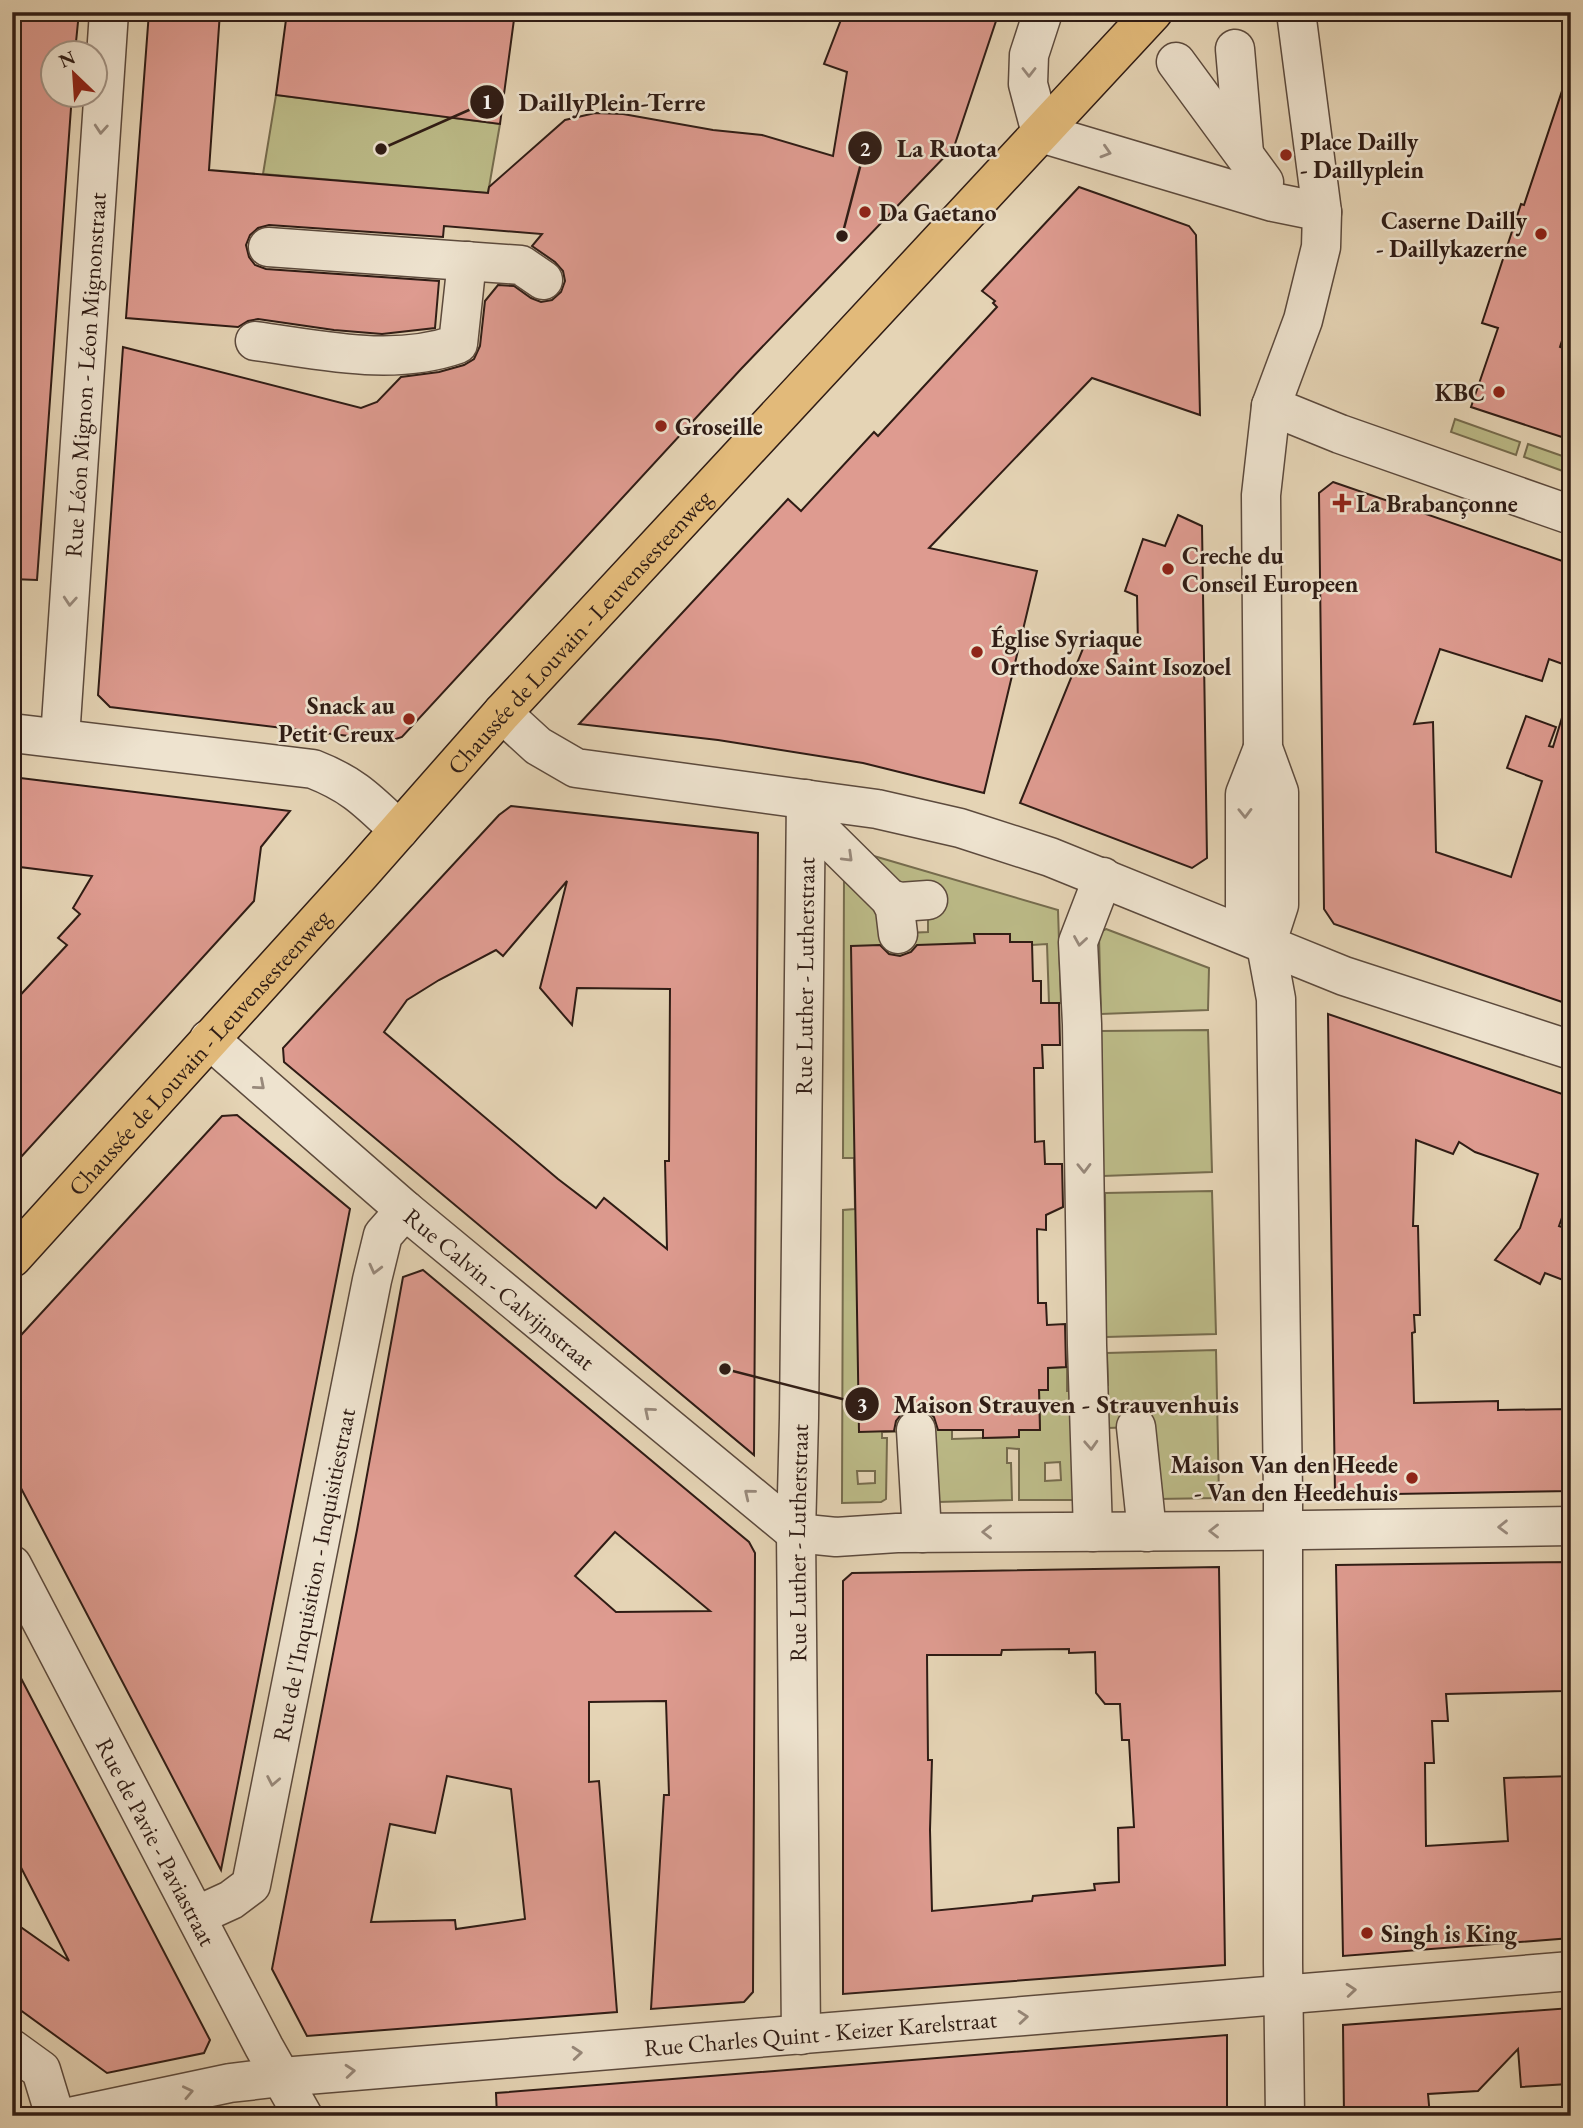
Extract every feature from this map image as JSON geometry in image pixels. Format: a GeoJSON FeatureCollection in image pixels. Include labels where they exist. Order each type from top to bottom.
{"type":"FeatureCollection","features":[{"type":"Feature","properties":{"kind":"main road","name":"Chaussée de Louvain - Leuvensesteenweg"},"geometry":{"type":"LineString","coordinates":[[12,1258],[502,713],[1153,12]]}},
{"type":"Feature","properties":{"kind":"street","name":"Rue Léon Mignon - Léon Mignonstraat"},"geometry":{"type":"LineString","coordinates":[[60,738],[109,12]]}},
{"type":"Feature","properties":{"kind":"street"},"geometry":{"type":"LineString","coordinates":[[1043,12],[1029,55],[1028,83],[1041,133],[1273,202],[1322,212]]}},
{"type":"Feature","properties":{"kind":"street"},"geometry":{"type":"LineString","coordinates":[[1285,2116],[1276,999],[1266,945],[1279,905],[1279,792],[1263,748],[1261,495],[1271,406],[1303,320],[1321,247],[1322,212],[1296,12]]}},
{"type":"Feature","properties":{"kind":"street"},"geometry":{"type":"LineString","coordinates":[[1176,62],[1254,168],[1235,49]]}},
{"type":"Feature","properties":{"kind":"street"},"geometry":{"type":"LineString","coordinates":[[268,247],[521,265],[543,280]]}},
{"type":"Feature","properties":{"kind":"street"},"geometry":{"type":"LineString","coordinates":[[255,341],[383,357],[440,351],[458,344],[467,261]]}},
{"type":"Feature","properties":{"kind":"street"},"geometry":{"type":"LineString","coordinates":[[1271,406],[1340,434],[1571,515]]}},
{"type":"Feature","properties":{"kind":"street"},"geometry":{"type":"LineString","coordinates":[[502,713],[538,746],[576,768],[806,808],[877,809],[960,828],[1050,857],[1345,976],[1571,1050]]}},
{"type":"Feature","properties":{"kind":"street"},"geometry":{"type":"LineString","coordinates":[[12,733],[313,769],[356,790],[399,830]]}},
{"type":"Feature","properties":{"kind":"street"},"geometry":{"type":"LineString","coordinates":[[806,808],[906,912]]}},
{"type":"Feature","properties":{"kind":"street","name":"Rue Luther - Lutherstraat"},"geometry":{"type":"LineString","coordinates":[[801,2035],[796,1533],[806,808]]}},
{"type":"Feature","properties":{"kind":"street"},"geometry":{"type":"LineString","coordinates":[[1102,877],[1078,942],[1082,1024],[1086,1332],[1121,1532]]}},
{"type":"Feature","properties":{"kind":"street","name":"Rue Calvin - Calvijnstraat"},"geometry":{"type":"LineString","coordinates":[[209,1040],[405,1210],[796,1533]]}},
{"type":"Feature","properties":{"kind":"street","name":"Rue de l'Inquisition - Inquisitiestraat"},"geometry":{"type":"LineString","coordinates":[[196,1916],[231,1900],[251,1885],[372,1280],[383,1235],[405,1210]]}},
{"type":"Feature","properties":{"kind":"street"},"geometry":{"type":"LineString","coordinates":[[1121,1532],[1127,1427]]}},
{"type":"Feature","properties":{"kind":"street"},"geometry":{"type":"LineString","coordinates":[[907,1430],[909,1533]]}},
{"type":"Feature","properties":{"kind":"street"},"geometry":{"type":"LineString","coordinates":[[796,1533],[836,1537],[909,1533],[1571,1526]]}},
{"type":"Feature","properties":{"kind":"street","name":"Rue de Pavie - Paviastraat"},"geometry":{"type":"LineString","coordinates":[[12,1565],[303,2116]]}},
{"type":"Feature","properties":{"kind":"street","name":"Rue Charles Quint - Keizer Karelstraat"},"geometry":{"type":"LineString","coordinates":[[74,2116],[230,2083],[282,2077],[1571,1971]]}},
{"type":"Feature","properties":{"kind":"street"},"geometry":{"type":"LineString","coordinates":[[12,2049],[41,2070],[55,2116]]}},
{"type":"Feature","properties":{"kind":"shaded area"},"geometry":{"type":"Polygon","coordinates":[[[276,95],[500,124],[488,193],[263,174],[276,95]]]}},
{"type":"Feature","properties":{"kind":"shaded area"},"geometry":{"type":"Polygon","coordinates":[[[1455,419],[1520,442],[1516,455],[1451,432],[1455,419]]]}},
{"type":"Feature","properties":{"kind":"shaded area"},"geometry":{"type":"Polygon","coordinates":[[[1528,444],[1571,459],[1571,474],[1524,457],[1528,444]]]}},
{"type":"Feature","properties":{"kind":"shaded area"},"geometry":{"type":"Polygon","coordinates":[[[867,854],[1058,910],[1061,1003],[1049,1004],[1047,944],[1010,942],[1010,934],[974,935],[975,943],[954,944],[962,1430],[952,1430],[952,1439],[1018,1437],[1019,1430],[1040,1430],[1039,1390],[1048,1390],[1048,1368],[1067,1367],[1067,1391],[1076,1391],[1077,1500],[1019,1500],[1019,1449],[1007,1448],[1007,1463],[1011,1463],[1012,1500],[938,1502],[927,1431],[882,1432],[882,1438],[887,1438],[886,1499],[881,1502],[842,1503],[843,1210],[855,1209],[854,1158],[843,1158],[844,874],[873,900],[885,934],[928,932],[928,891],[909,891],[867,854]],[[1060,1462],[1045,1463],[1045,1481],[1061,1480],[1060,1462]],[[857,1471],[858,1484],[875,1483],[875,1471],[857,1471]]]}},
{"type":"Feature","properties":{"kind":"shaded area"},"geometry":{"type":"Polygon","coordinates":[[[1106,929],[1209,968],[1208,1010],[1101,1014],[1099,936],[1106,929]]]}},
{"type":"Feature","properties":{"kind":"shaded area"},"geometry":{"type":"Polygon","coordinates":[[[1208,1030],[1212,1172],[1103,1176],[1101,1031],[1208,1030]]]}},
{"type":"Feature","properties":{"kind":"shaded area"},"geometry":{"type":"Polygon","coordinates":[[[1212,1191],[1216,1334],[1106,1337],[1105,1193],[1212,1191]]]}},
{"type":"Feature","properties":{"kind":"shaded area"},"geometry":{"type":"Polygon","coordinates":[[[1216,1350],[1219,1498],[1157,1499],[1136,1427],[1108,1428],[1101,1387],[1108,1385],[1107,1353],[1216,1350]]]}},
{"type":"Feature","properties":{"kind":"building"},"geometry":{"type":"Polygon","coordinates":[[[12,12],[79,12],[76,38],[38,38],[38,108],[71,108],[37,580],[12,579],[12,12]]]}},
{"type":"Feature","properties":{"kind":"building"},"geometry":{"type":"Polygon","coordinates":[[[149,12],[220,12],[209,170],[488,193],[489,187],[565,120],[595,113],[623,114],[713,130],[762,135],[833,156],[847,72],[824,64],[844,12],[999,12],[954,147],[741,369],[402,737],[390,741],[110,707],[98,695],[123,347],[361,408],[377,402],[401,377],[439,372],[464,365],[474,359],[480,346],[485,301],[498,285],[514,286],[541,302],[552,300],[561,292],[565,281],[563,271],[532,246],[542,234],[444,226],[443,237],[269,225],[258,228],[250,235],[246,245],[249,257],[255,265],[266,269],[439,281],[435,328],[382,334],[258,319],[238,327],[126,318],[149,12]]]}},
{"type":"Feature","properties":{"kind":"building"},"geometry":{"type":"Polygon","coordinates":[[[287,12],[515,12],[500,124],[276,95],[287,12]]]}},
{"type":"Feature","properties":{"kind":"building","name":"Caserne Dailly - Daillykazerne"},"geometry":{"type":"Polygon","coordinates":[[[1565,82],[1571,83],[1571,313],[1560,347],[1571,351],[1571,440],[1471,407],[1498,328],[1482,323],[1565,82]]]}},
{"type":"Feature","properties":{"kind":"building"},"geometry":{"type":"Polygon","coordinates":[[[1079,187],[1189,226],[1196,235],[1200,415],[1092,378],[929,548],[1037,571],[984,793],[863,763],[718,740],[579,724],[788,499],[801,511],[874,432],[878,436],[997,307],[993,303],[995,301],[982,291],[1079,187]]]}},
{"type":"Feature","properties":{"kind":"building"},"geometry":{"type":"Polygon","coordinates":[[[1333,482],[1571,564],[1571,667],[1549,659],[1542,681],[1440,649],[1414,724],[1433,722],[1436,852],[1511,877],[1542,781],[1507,768],[1526,716],[1556,727],[1549,746],[1553,747],[1564,711],[1571,712],[1571,1005],[1334,924],[1324,909],[1319,493],[1333,482]]]}},
{"type":"Feature","properties":{"kind":"building"},"geometry":{"type":"Polygon","coordinates":[[[1178,515],[1202,526],[1207,858],[1192,868],[1020,803],[1084,646],[1138,647],[1137,596],[1125,591],[1143,539],[1165,546],[1178,515]]]}},
{"type":"Feature","properties":{"kind":"building"},"geometry":{"type":"Polygon","coordinates":[[[12,777],[290,811],[261,847],[254,901],[12,1167],[12,1004],[67,945],[58,938],[80,914],[73,908],[92,876],[12,866],[12,777]]]}},
{"type":"Feature","properties":{"kind":"building"},"geometry":{"type":"Polygon","coordinates":[[[511,806],[758,833],[754,1455],[284,1062],[283,1048],[499,815],[511,806]],[[567,881],[503,956],[496,950],[407,1000],[384,1032],[558,1179],[596,1208],[604,1198],[667,1249],[665,1161],[669,1161],[670,989],[577,988],[572,1025],[540,988],[567,881]]]}},
{"type":"Feature","properties":{"kind":"building"},"geometry":{"type":"Polygon","coordinates":[[[974,934],[1010,934],[1010,942],[1032,942],[1033,981],[1041,981],[1041,1003],[1059,1003],[1060,1045],[1042,1045],[1043,1068],[1034,1068],[1035,1142],[1044,1141],[1045,1164],[1062,1164],[1063,1207],[1046,1215],[1046,1230],[1037,1229],[1038,1303],[1046,1303],[1047,1325],[1065,1324],[1066,1367],[1048,1368],[1048,1390],[1039,1390],[1040,1430],[1019,1430],[1019,1437],[983,1438],[983,1430],[938,1430],[934,1417],[925,1410],[915,1408],[903,1412],[896,1421],[894,1431],[859,1432],[851,946],[880,945],[889,954],[900,956],[911,952],[917,945],[975,943],[974,934]]]}},
{"type":"Feature","properties":{"kind":"building"},"geometry":{"type":"Polygon","coordinates":[[[1328,1014],[1571,1097],[1571,1192],[1559,1226],[1571,1230],[1571,1283],[1545,1273],[1540,1284],[1495,1260],[1520,1228],[1538,1174],[1475,1152],[1459,1142],[1453,1154],[1416,1140],[1413,1226],[1418,1226],[1420,1315],[1414,1315],[1415,1332],[1412,1333],[1414,1403],[1498,1401],[1498,1410],[1571,1409],[1571,1491],[1335,1495],[1328,1014]]]}},
{"type":"Feature","properties":{"kind":"building"},"geometry":{"type":"Polygon","coordinates":[[[237,1115],[350,1209],[221,1870],[12,1471],[12,1345],[222,1116],[237,1115]]]}},
{"type":"Feature","properties":{"kind":"building"},"geometry":{"type":"Polygon","coordinates":[[[423,1270],[749,1542],[755,1553],[753,1992],[744,2002],[651,2009],[664,1795],[669,1795],[666,1701],[589,1702],[589,1782],[599,1781],[617,2012],[307,2036],[272,1969],[403,1277],[423,1270]],[[615,1532],[575,1576],[616,1612],[710,1611],[615,1532]],[[447,1776],[435,1833],[390,1824],[371,1922],[455,1920],[456,1929],[525,1919],[511,1789],[447,1776]]]}},
{"type":"Feature","properties":{"kind":"building"},"geometry":{"type":"Polygon","coordinates":[[[1571,1562],[1571,1657],[1563,1657],[1564,1691],[1446,1694],[1448,1721],[1432,1721],[1434,1763],[1425,1763],[1426,1846],[1508,1841],[1504,1778],[1571,1776],[1571,1938],[1343,1956],[1336,1565],[1571,1562]]]}},
{"type":"Feature","properties":{"kind":"building"},"geometry":{"type":"Polygon","coordinates":[[[1219,1567],[1225,1965],[843,1994],[843,1581],[852,1573],[1219,1567]],[[1069,1649],[1002,1650],[1001,1655],[927,1655],[928,1760],[932,1760],[932,1911],[1032,1901],[1033,1896],[1095,1890],[1094,1884],[1119,1882],[1118,1828],[1134,1827],[1129,1740],[1122,1740],[1120,1704],[1105,1704],[1096,1693],[1095,1652],[1069,1653],[1069,1649]]]}},
{"type":"Feature","properties":{"kind":"building"},"geometry":{"type":"Polygon","coordinates":[[[12,1661],[210,2040],[204,2053],[107,2073],[12,2004],[12,1921],[69,1961],[12,1850],[12,1661]]]}},
{"type":"Feature","properties":{"kind":"building"},"geometry":{"type":"Polygon","coordinates":[[[1571,2008],[1571,2071],[1567,2071],[1568,2084],[1521,2087],[1518,2049],[1478,2091],[1428,2094],[1430,2116],[1344,2116],[1343,2025],[1571,2008]]]}},
{"type":"Feature","properties":{"kind":"building"},"geometry":{"type":"Polygon","coordinates":[[[1227,2035],[1227,2116],[497,2116],[496,2093],[1227,2035]]]}},
{"type":"Feature","properties":{"kind":"place","name":"DaillyPlein-Terre"},"geometry":{"type":"Point","coordinates":[381,149]}},
{"type":"Feature","properties":{"kind":"place","name":"Place Dailly - Daillyplein"},"geometry":{"type":"Point","coordinates":[1286,155]}},
{"type":"Feature","properties":{"kind":"place","name":"Da Gaetano"},"geometry":{"type":"Point","coordinates":[865,212]}},
{"type":"Feature","properties":{"kind":"place","name":"Caserne Dailly - Daillykazerne"},"geometry":{"type":"Point","coordinates":[1541,234]}},
{"type":"Feature","properties":{"kind":"place","name":"La Ruota"},"geometry":{"type":"Point","coordinates":[842,236]}},
{"type":"Feature","properties":{"kind":"place","name":"KBC"},"geometry":{"type":"Point","coordinates":[1499,392]}},
{"type":"Feature","properties":{"kind":"place","name":"Groseille"},"geometry":{"type":"Point","coordinates":[661,426]}},
{"type":"Feature","properties":{"kind":"place","name":"La Brabançonne"},"geometry":{"type":"Point","coordinates":[1342,503]}},
{"type":"Feature","properties":{"kind":"place","name":"Creche du Conseil Europeen"},"geometry":{"type":"Point","coordinates":[1168,569]}},
{"type":"Feature","properties":{"kind":"place","name":"Église Syriaque Orthodoxe Saint Isozoel"},"geometry":{"type":"Point","coordinates":[977,652]}},
{"type":"Feature","properties":{"kind":"place","name":"Snack au Petit Creux"},"geometry":{"type":"Point","coordinates":[409,719]}},
{"type":"Feature","properties":{"kind":"place","name":"Maison Strauven - Strauvenhuis"},"geometry":{"type":"Point","coordinates":[725,1369]}},
{"type":"Feature","properties":{"kind":"place","name":"Maison Van den Heede - Van den Heedehuis"},"geometry":{"type":"Point","coordinates":[1412,1478]}},
{"type":"Feature","properties":{"kind":"place","name":"Singh is King"},"geometry":{"type":"Point","coordinates":[1367,1933]}}]}
